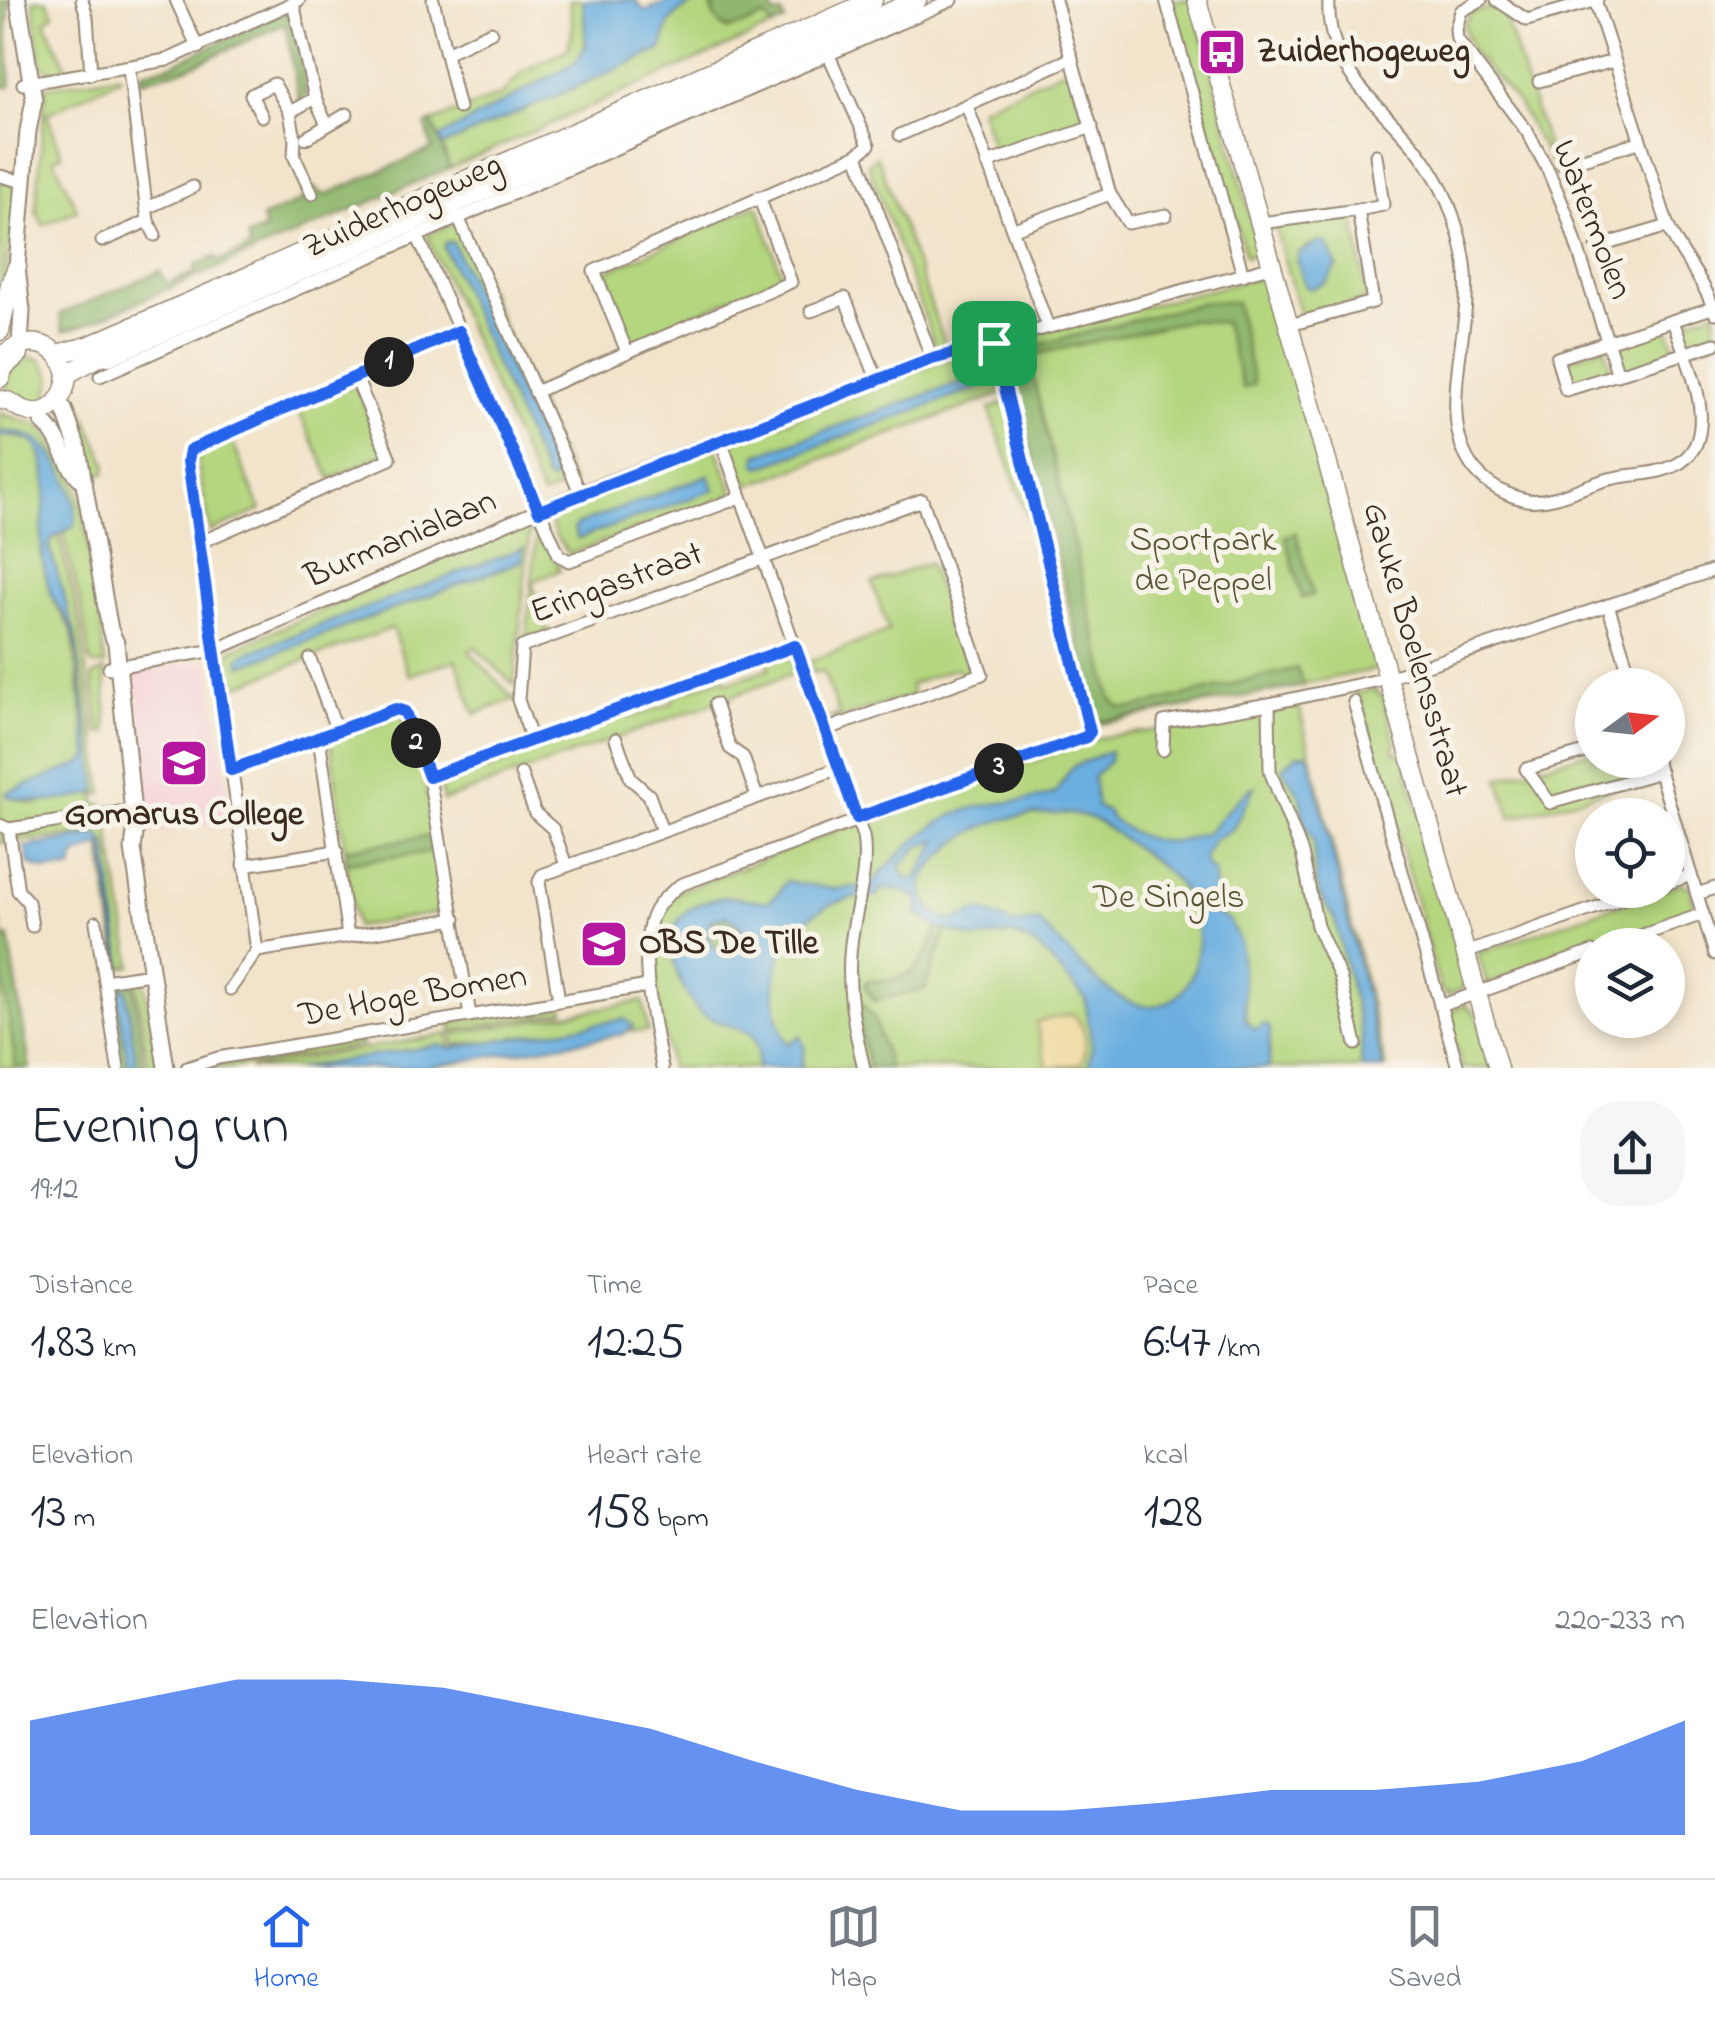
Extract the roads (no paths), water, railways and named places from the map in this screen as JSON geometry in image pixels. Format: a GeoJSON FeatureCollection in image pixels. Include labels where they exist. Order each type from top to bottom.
{"type":"FeatureCollection","features":[{"type":"Feature","properties":{"kind":"main road","name":"Zuiderhogeweg"},"geometry":{"type":"LineString","coordinates":[[64,366],[88,346],[873,0]]}},
{"type":"Feature","properties":{"kind":"main road","name":"Zuiderhogeweg"},"geometry":{"type":"LineString","coordinates":[[64,366],[109,356],[917,0]]}},
{"type":"Feature","properties":{"kind":"main road","name":"Gauke Boelensstraat"},"geometry":{"type":"LineString","coordinates":[[1197,0],[1498,1068]]}},
{"type":"Feature","properties":{"kind":"main road"},"geometry":{"type":"LineString","coordinates":[[0,331],[17,267]]}},
{"type":"Feature","properties":{"kind":"main road"},"geometry":{"type":"LineString","coordinates":[[0,358],[25,346]]}},
{"type":"Feature","properties":{"kind":"main road"},"geometry":{"type":"LineString","coordinates":[[2,402],[10,400],[31,412],[56,410],[64,366],[25,346]]}},
{"type":"Feature","properties":{"kind":"main road"},"geometry":{"type":"LineString","coordinates":[[0,378],[4,367],[25,346]]}},
{"type":"Feature","properties":{"kind":"street"},"geometry":{"type":"LineString","coordinates":[[82,0],[91,74]]}},
{"type":"Feature","properties":{"kind":"street"},"geometry":{"type":"LineString","coordinates":[[176,0],[198,48]]}},
{"type":"Feature","properties":{"kind":"street"},"geometry":{"type":"LineString","coordinates":[[432,0],[460,108]]}},
{"type":"Feature","properties":{"kind":"street","name":"Zuiderhogeweg"},"geometry":{"type":"LineString","coordinates":[[100,376],[952,0]]}},
{"type":"Feature","properties":{"kind":"street"},"geometry":{"type":"LineString","coordinates":[[1055,0],[1110,194],[1128,224],[1166,215]]}},
{"type":"Feature","properties":{"kind":"street"},"geometry":{"type":"LineString","coordinates":[[1166,0],[1243,276]]}},
{"type":"Feature","properties":{"kind":"street"},"geometry":{"type":"LineString","coordinates":[[1329,0],[1334,45],[1344,67],[1418,151],[1452,211],[1462,243],[1466,288],[1456,371],[1456,410],[1469,462],[1486,481],[1515,497],[1538,500],[1679,464],[1694,448],[1699,430],[1698,405],[1673,321]]}},
{"type":"Feature","properties":{"kind":"street","name":"Watermolen"},"geometry":{"type":"LineString","coordinates":[[1482,0],[1462,11],[1456,29],[1458,39],[1528,132],[1548,170],[1618,375]]}},
{"type":"Feature","properties":{"kind":"street"},"geometry":{"type":"LineString","coordinates":[[1497,0],[1527,20],[1596,0],[1668,226],[1715,309],[1556,358],[1566,390],[1715,344]]}},
{"type":"Feature","properties":{"kind":"street"},"geometry":{"type":"LineString","coordinates":[[28,84],[167,60],[296,1],[315,98],[327,125]]}},
{"type":"Feature","properties":{"kind":"street"},"geometry":{"type":"LineString","coordinates":[[19,4],[28,84],[17,267],[25,346]]}},
{"type":"Feature","properties":{"kind":"street"},"geometry":{"type":"LineString","coordinates":[[446,53],[490,32]]}},
{"type":"Feature","properties":{"kind":"street"},"geometry":{"type":"LineString","coordinates":[[900,135],[1072,58]]}},
{"type":"Feature","properties":{"kind":"street"},"geometry":{"type":"LineString","coordinates":[[627,352],[594,271],[857,155],[869,144],[831,60]]}},
{"type":"Feature","properties":{"kind":"street"},"geometry":{"type":"LineString","coordinates":[[1539,82],[1614,60]]}},
{"type":"Feature","properties":{"kind":"street"},"geometry":{"type":"LineString","coordinates":[[129,68],[148,214],[155,236]]}},
{"type":"Feature","properties":{"kind":"street"},"geometry":{"type":"LineString","coordinates":[[262,116],[252,95],[274,84],[290,112],[294,156],[312,194]]}},
{"type":"Feature","properties":{"kind":"street"},"geometry":{"type":"LineString","coordinates":[[290,112],[315,98]]}},
{"type":"Feature","properties":{"kind":"street"},"geometry":{"type":"LineString","coordinates":[[967,106],[1048,327]]}},
{"type":"Feature","properties":{"kind":"street"},"geometry":{"type":"LineString","coordinates":[[306,138],[346,114]]}},
{"type":"Feature","properties":{"kind":"street"},"geometry":{"type":"LineString","coordinates":[[987,163],[1092,128]]}},
{"type":"Feature","properties":{"kind":"street"},"geometry":{"type":"LineString","coordinates":[[1563,165],[1639,142]]}},
{"type":"Feature","properties":{"kind":"street"},"geometry":{"type":"LineString","coordinates":[[857,155],[932,359]]}},
{"type":"Feature","properties":{"kind":"street"},"geometry":{"type":"LineString","coordinates":[[1261,222],[1383,205],[1376,155]]}},
{"type":"Feature","properties":{"kind":"street"},"geometry":{"type":"LineString","coordinates":[[0,176],[24,182]]}},
{"type":"Feature","properties":{"kind":"street"},"geometry":{"type":"LineString","coordinates":[[102,241],[192,187]]}},
{"type":"Feature","properties":{"kind":"street"},"geometry":{"type":"LineString","coordinates":[[1014,228],[1110,194]]}},
{"type":"Feature","properties":{"kind":"street"},"geometry":{"type":"LineString","coordinates":[[535,392],[790,282],[760,198]]}},
{"type":"Feature","properties":{"kind":"street"},"geometry":{"type":"LineString","coordinates":[[1290,325],[1373,302],[1358,210]]}},
{"type":"Feature","properties":{"kind":"street"},"geometry":{"type":"LineString","coordinates":[[458,218],[580,492]]}},
{"type":"Feature","properties":{"kind":"street"},"geometry":{"type":"LineString","coordinates":[[1597,247],[1668,226]]}},
{"type":"Feature","properties":{"kind":"street"},"geometry":{"type":"LineString","coordinates":[[417,235],[559,555],[568,560],[741,497]]}},
{"type":"Feature","properties":{"kind":"street","name":"Burmanialaan"},"geometry":{"type":"LineString","coordinates":[[114,667],[215,650],[580,492],[932,359],[1273,266]]}},
{"type":"Feature","properties":{"kind":"street"},"geometry":{"type":"LineString","coordinates":[[810,311],[846,298],[878,379]]}},
{"type":"Feature","properties":{"kind":"street"},"geometry":{"type":"LineString","coordinates":[[257,952],[188,461],[190,450],[459,331]]}},
{"type":"Feature","properties":{"kind":"street"},"geometry":{"type":"LineString","coordinates":[[662,1068],[648,986],[646,947],[654,913],[669,893],[691,878],[1086,737],[1090,732],[994,343]]}},
{"type":"Feature","properties":{"kind":"street"},"geometry":{"type":"LineString","coordinates":[[201,542],[390,459],[356,378]]}},
{"type":"Feature","properties":{"kind":"street"},"geometry":{"type":"LineString","coordinates":[[56,410],[80,462],[110,630],[116,643],[114,667],[128,811],[166,1068]]}},
{"type":"Feature","properties":{"kind":"street"},"geometry":{"type":"LineString","coordinates":[[56,410],[56,434],[73,472],[82,480]]}},
{"type":"Feature","properties":{"kind":"street"},"geometry":{"type":"LineString","coordinates":[[721,441],[857,818],[865,852],[850,948],[850,986],[864,1068]]}},
{"type":"Feature","properties":{"kind":"street"},"geometry":{"type":"LineString","coordinates":[[764,560],[922,500],[982,674],[825,730]]}},
{"type":"Feature","properties":{"kind":"street","name":"Eringastraat"},"geometry":{"type":"LineString","coordinates":[[532,740],[518,700],[522,647],[764,560]]}},
{"type":"Feature","properties":{"kind":"street"},"geometry":{"type":"LineString","coordinates":[[1163,750],[1164,722],[1388,678],[1715,570]]}},
{"type":"Feature","properties":{"kind":"street"},"geometry":{"type":"LineString","coordinates":[[1608,605],[1628,668]]}},
{"type":"Feature","properties":{"kind":"street"},"geometry":{"type":"LineString","coordinates":[[429,777],[795,646]]}},
{"type":"Feature","properties":{"kind":"street"},"geometry":{"type":"LineString","coordinates":[[310,659],[337,731]]}},
{"type":"Feature","properties":{"kind":"street","name":"Gauke Boelensstraat"},"geometry":{"type":"LineString","coordinates":[[1354,702],[1458,1068]]}},
{"type":"Feature","properties":{"kind":"street"},"geometry":{"type":"LineString","coordinates":[[715,704],[730,748],[743,757],[757,797]]}},
{"type":"Feature","properties":{"kind":"street"},"geometry":{"type":"LineString","coordinates":[[1269,704],[1270,771],[1302,853],[1316,926],[1340,978],[1356,1044]]}},
{"type":"Feature","properties":{"kind":"street"},"geometry":{"type":"LineString","coordinates":[[231,770],[396,709],[405,712],[429,777],[470,1016]]}},
{"type":"Feature","properties":{"kind":"street"},"geometry":{"type":"LineString","coordinates":[[318,738],[348,936]]}},
{"type":"Feature","properties":{"kind":"street"},"geometry":{"type":"LineString","coordinates":[[616,739],[631,779],[649,795],[662,831]]}},
{"type":"Feature","properties":{"kind":"street"},"geometry":{"type":"LineString","coordinates":[[1575,755],[1526,769],[1550,804],[1624,778]]}},
{"type":"Feature","properties":{"kind":"street"},"geometry":{"type":"LineString","coordinates":[[559,1000],[539,882],[546,872],[839,768]]}},
{"type":"Feature","properties":{"kind":"street"},"geometry":{"type":"LineString","coordinates":[[521,774],[535,813],[553,829],[566,865]]}},
{"type":"Feature","properties":{"kind":"street"},"geometry":{"type":"LineString","coordinates":[[1662,778],[1715,954]]}},
{"type":"Feature","properties":{"kind":"street"},"geometry":{"type":"LineString","coordinates":[[32,926],[28,902],[18,891],[4,827],[128,811]]}},
{"type":"Feature","properties":{"kind":"street"},"geometry":{"type":"LineString","coordinates":[[244,865],[337,851]]}},
{"type":"Feature","properties":{"kind":"street"},"geometry":{"type":"LineString","coordinates":[[1685,877],[1691,875]]}},
{"type":"Feature","properties":{"kind":"street"},"geometry":{"type":"LineString","coordinates":[[1697,894],[1715,888]]}},
{"type":"Feature","properties":{"kind":"street"},"geometry":{"type":"LineString","coordinates":[[1466,952],[1594,908]]}},
{"type":"Feature","properties":{"kind":"street"},"geometry":{"type":"LineString","coordinates":[[1663,928],[1703,914]]}},
{"type":"Feature","properties":{"kind":"street"},"geometry":{"type":"LineString","coordinates":[[230,988],[257,952],[456,919]]}},
{"type":"Feature","properties":{"kind":"street"},"geometry":{"type":"LineString","coordinates":[[96,922],[118,1068]]}},
{"type":"Feature","properties":{"kind":"street"},"geometry":{"type":"LineString","coordinates":[[1440,1006],[1575,958]]}},
{"type":"Feature","properties":{"kind":"street"},"geometry":{"type":"LineString","coordinates":[[105,981],[150,974]]}},
{"type":"Feature","properties":{"kind":"street","name":"De Hoge Bomen"},"geometry":{"type":"LineString","coordinates":[[187,1068],[218,1058],[648,986]]}},
{"type":"Feature","properties":{"kind":"water"},"geometry":{"type":"Polygon","coordinates":[[[583,0],[635,0],[645,11],[671,0],[700,0],[673,18],[660,50],[442,146],[439,138],[576,62],[586,46],[583,0]]]}},
{"type":"Feature","properties":{"kind":"water"},"geometry":{"type":"Polygon","coordinates":[[[1320,241],[1328,245],[1337,267],[1326,282],[1311,289],[1306,287],[1297,261],[1299,253],[1320,241]]]}},
{"type":"Feature","properties":{"kind":"water"},"geometry":{"type":"Polygon","coordinates":[[[446,242],[453,243],[556,474],[551,481],[546,479],[444,247],[446,242]]]}},
{"type":"Feature","properties":{"kind":"water"},"geometry":{"type":"Polygon","coordinates":[[[978,376],[986,382],[981,387],[760,467],[756,464],[757,455],[978,376]]]}},
{"type":"Feature","properties":{"kind":"water"},"geometry":{"type":"Polygon","coordinates":[[[0,432],[25,434],[47,448],[67,480],[75,504],[74,526],[53,538],[49,546],[75,633],[97,786],[97,792],[74,798],[30,801],[6,793],[83,763],[88,756],[76,647],[69,624],[50,590],[41,547],[44,465],[40,452],[29,440],[0,436],[0,432]]]}},
{"type":"Feature","properties":{"kind":"water"},"geometry":{"type":"Polygon","coordinates":[[[709,475],[714,490],[578,539],[576,525],[709,475]]]}},
{"type":"Feature","properties":{"kind":"water"},"geometry":{"type":"Polygon","coordinates":[[[523,548],[522,561],[241,666],[242,655],[523,548]]]}},
{"type":"Feature","properties":{"kind":"water"},"geometry":{"type":"Polygon","coordinates":[[[1110,751],[1109,762],[1093,777],[1097,807],[1134,833],[1162,841],[1206,834],[1255,786],[1232,830],[1214,839],[1204,858],[1214,873],[1216,914],[1229,920],[1240,942],[1246,1022],[1255,1030],[1264,1024],[1270,1028],[1269,1068],[1088,1068],[1092,1046],[1085,998],[1037,946],[1012,934],[976,939],[937,927],[916,913],[920,908],[916,897],[893,889],[821,910],[792,935],[783,951],[777,970],[776,1012],[788,1044],[800,1036],[805,1047],[801,1068],[757,1068],[758,1050],[752,1035],[710,1018],[690,1000],[676,969],[671,942],[678,921],[698,904],[728,897],[767,902],[786,881],[836,889],[868,886],[904,850],[945,819],[977,807],[1055,793],[1072,767],[1110,751]],[[1035,814],[1001,820],[961,840],[925,875],[924,898],[932,909],[952,921],[981,910],[1013,924],[1038,921],[1094,978],[1130,1002],[1151,1006],[1168,1002],[1181,993],[1196,961],[1198,942],[1191,906],[1172,877],[1111,830],[1087,817],[1035,814]],[[938,841],[920,846],[900,866],[906,879],[916,879],[938,841]],[[726,915],[711,921],[706,937],[720,953],[730,957],[745,939],[741,926],[726,915]]]}},
{"type":"Feature","properties":{"kind":"water"},"geometry":{"type":"Polygon","coordinates":[[[1307,753],[1383,1068],[1363,1068],[1361,1064],[1362,1035],[1334,917],[1316,884],[1313,839],[1304,823],[1300,796],[1282,768],[1297,755],[1307,753]]]}},
{"type":"Feature","properties":{"kind":"water"},"geometry":{"type":"Polygon","coordinates":[[[99,834],[107,845],[122,966],[103,844],[75,856],[72,869],[45,870],[29,864],[25,847],[99,834]]]}},
{"type":"Feature","properties":{"kind":"water"},"geometry":{"type":"Polygon","coordinates":[[[124,988],[137,1068],[128,1065],[116,990],[124,988]]]}},
{"type":"Feature","properties":{"kind":"water"},"geometry":{"type":"Polygon","coordinates":[[[625,1019],[633,1026],[623,1034],[422,1068],[298,1068],[439,1045],[450,1048],[625,1019]]]}},
{"type":"Feature","properties":{"kind":"place","name":"Zuiderhogeweg"},"geometry":{"type":"Point","coordinates":[1222,52]}},
{"type":"Feature","properties":{"kind":"place","name":"Gomarus College"},"geometry":{"type":"Point","coordinates":[184,763]}},
{"type":"Feature","properties":{"kind":"place","name":"OBS De Tille"},"geometry":{"type":"Point","coordinates":[604,944]}},
{"type":"Feature","properties":{"kind":"park label","name":"Sportpark de Peppel"},"geometry":{"type":"Point","coordinates":[1203,561]}},
{"type":"Feature","properties":{"kind":"park label","name":"De Singels"},"geometry":{"type":"Point","coordinates":[1169,898]}}]}
